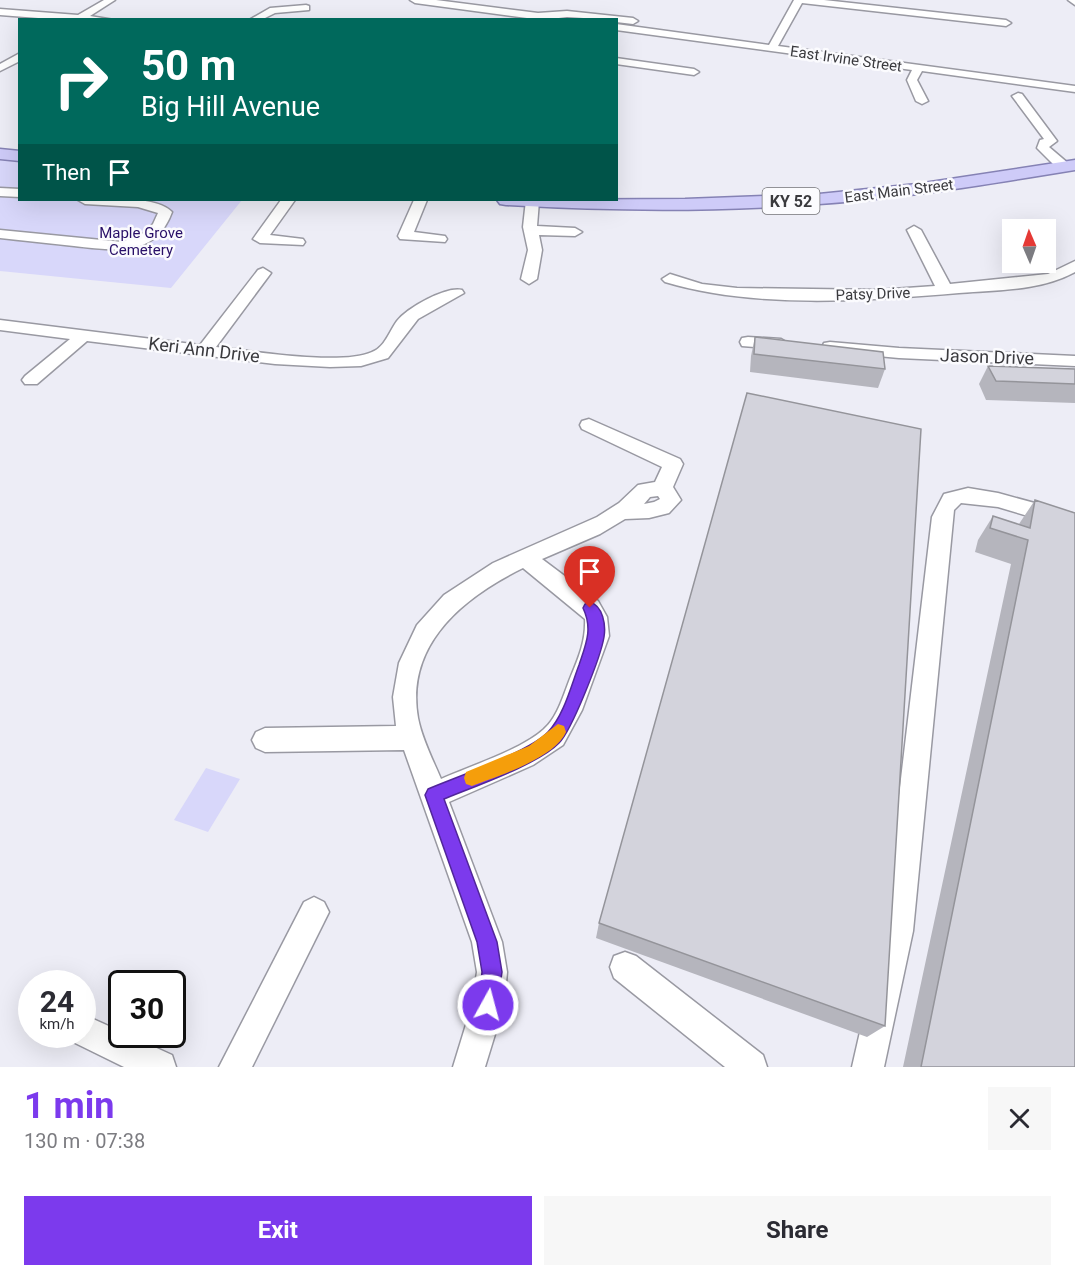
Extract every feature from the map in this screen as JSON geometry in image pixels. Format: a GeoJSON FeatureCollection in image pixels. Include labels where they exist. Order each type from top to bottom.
{"type":"FeatureCollection","features":[{"type":"Feature","properties":{"kind":"main road"},"geometry":{"type":"LineString","coordinates":[[0,154],[18,156]]}},
{"type":"Feature","properties":{"kind":"main road","name":"East Main Street"},"geometry":{"type":"LineString","coordinates":[[535,201],[668,205],[800,201],[927,188],[1070,166]]}},
{"type":"Feature","properties":{"kind":"street"},"geometry":{"type":"LineString","coordinates":[[81,18],[110,0]]}},
{"type":"Feature","properties":{"kind":"street"},"geometry":{"type":"LineString","coordinates":[[415,0],[550,18]]}},
{"type":"Feature","properties":{"kind":"street"},"geometry":{"type":"LineString","coordinates":[[618,21],[774,44],[800,0],[1006,22]]}},
{"type":"Feature","properties":{"kind":"street"},"geometry":{"type":"LineString","coordinates":[[948,16],[949,3]]}},
{"type":"Feature","properties":{"kind":"street"},"geometry":{"type":"LineString","coordinates":[[258,18],[286,8],[307,15]]}},
{"type":"Feature","properties":{"kind":"street"},"geometry":{"type":"LineString","coordinates":[[0,12],[68,18]]}},
{"type":"Feature","properties":{"kind":"street"},"geometry":{"type":"LineString","coordinates":[[539,16],[567,14],[595,18]]}},
{"type":"Feature","properties":{"kind":"street","name":"East Irvine Street"},"geometry":{"type":"LineString","coordinates":[[618,27],[774,44],[918,68],[1075,89]]}},
{"type":"Feature","properties":{"kind":"street"},"geometry":{"type":"LineString","coordinates":[[0,68],[18,57]]}},
{"type":"Feature","properties":{"kind":"street"},"geometry":{"type":"LineString","coordinates":[[618,61],[694,72]]}},
{"type":"Feature","properties":{"kind":"street"},"geometry":{"type":"LineString","coordinates":[[918,68],[912,80],[922,101]]}},
{"type":"Feature","properties":{"kind":"street"},"geometry":{"type":"LineString","coordinates":[[1018,96],[1051,141],[1044,143],[1043,148],[1070,166]]}},
{"type":"Feature","properties":{"kind":"street"},"geometry":{"type":"LineString","coordinates":[[0,192],[18,193]]}},
{"type":"Feature","properties":{"kind":"street"},"geometry":{"type":"LineString","coordinates":[[0,234],[122,246],[135,244],[156,231],[165,212],[147,205],[97,201]]}},
{"type":"Feature","properties":{"kind":"street"},"geometry":{"type":"LineString","coordinates":[[287,201],[260,239],[298,242]]}},
{"type":"Feature","properties":{"kind":"street"},"geometry":{"type":"LineString","coordinates":[[420,201],[405,236],[440,239]]}},
{"type":"Feature","properties":{"kind":"street"},"geometry":{"type":"LineString","coordinates":[[529,279],[535,250],[531,230],[535,201]]}},
{"type":"Feature","properties":{"kind":"street"},"geometry":{"type":"LineString","coordinates":[[531,230],[575,232]]}},
{"type":"Feature","properties":{"kind":"street"},"geometry":{"type":"LineString","coordinates":[[914,230],[945,290]]}},
{"type":"Feature","properties":{"kind":"street","name":"Patsy Drive"},"geometry":{"type":"LineString","coordinates":[[670,279],[701,288],[737,293],[866,295],[1040,281],[1075,266]]}},
{"type":"Feature","properties":{"kind":"street"},"geometry":{"type":"LineString","coordinates":[[206,350],[263,273]]}},
{"type":"Feature","properties":{"kind":"street","name":"Keri Ann Drive"},"geometry":{"type":"LineString","coordinates":[[0,325],[293,360],[360,360],[382,354],[408,319],[417,312],[456,293]]}},
{"type":"Feature","properties":{"kind":"street"},"geometry":{"type":"LineString","coordinates":[[31,380],[84,335]]}},
{"type":"Feature","properties":{"kind":"street","name":"Jason Drive"},"geometry":{"type":"LineString","coordinates":[[748,342],[899,353],[1075,361]]}},
{"type":"Feature","properties":{"kind":"street"},"geometry":{"type":"LineString","coordinates":[[469,1067],[488,1005],[492,972],[487,942],[412,738],[404,702],[411,659],[420,639],[433,620],[466,588],[590,530],[623,512],[658,510],[667,506],[671,500],[669,494],[662,489],[673,464],[589,425]]}},
{"type":"Feature","properties":{"kind":"street"},"geometry":{"type":"LineString","coordinates":[[868,1067],[898,931],[945,506],[959,495],[968,495],[1075,522]]}},
{"type":"Feature","properties":{"kind":"street"},"geometry":{"type":"LineString","coordinates":[[434,795],[524,756],[554,737],[570,710],[589,662],[597,636],[596,617],[590,608],[526,558]]}},
{"type":"Feature","properties":{"kind":"street"},"geometry":{"type":"LineString","coordinates":[[265,740],[412,738]]}},
{"type":"Feature","properties":{"kind":"street"},"geometry":{"type":"LineString","coordinates":[[235,1067],[314,912]]}},
{"type":"Feature","properties":{"kind":"street"},"geometry":{"type":"LineString","coordinates":[[625,967],[751,1067]]}},
{"type":"Feature","properties":{"kind":"street"},"geometry":{"type":"LineString","coordinates":[[96,1037],[160,1067]]}},
{"type":"Feature","properties":{"kind":"green space","name":"Maple Grove Cemetery"},"geometry":{"type":"Polygon","coordinates":[[[0,160],[18,162],[18,201],[241,201],[171,288],[0,271],[0,160]]]}},
{"type":"Feature","properties":{"kind":"green space"},"geometry":{"type":"Polygon","coordinates":[[[206,768],[240,779],[208,832],[174,820],[206,768]]]}},
{"type":"Feature","properties":{"kind":"building"},"geometry":{"type":"Polygon","coordinates":[[[755,337],[883,352],[885,369],[754,354],[755,337]]]}},
{"type":"Feature","properties":{"kind":"building"},"geometry":{"type":"Polygon","coordinates":[[[988,366],[1075,369],[1075,384],[996,381],[988,366]]]}},
{"type":"Feature","properties":{"kind":"building"},"geometry":{"type":"Polygon","coordinates":[[[747,393],[921,429],[885,1026],[599,923],[747,393]]]}},
{"type":"Feature","properties":{"kind":"building"},"geometry":{"type":"Polygon","coordinates":[[[1035,500],[1075,513],[1075,1067],[921,1067],[1028,540],[990,528],[993,516],[1030,528],[1035,500]]]}},
{"type":"Feature","properties":{"kind":"slow traffic"},"geometry":{"type":"LineString","coordinates":[[472,778],[535,751],[558,732]]}},
{"type":"Feature","properties":{"kind":"route"},"geometry":{"type":"LineString","coordinates":[[488,1005],[492,972],[487,942],[434,795],[535,751],[554,737],[570,710],[597,636],[596,617],[590,608]]}}]}
